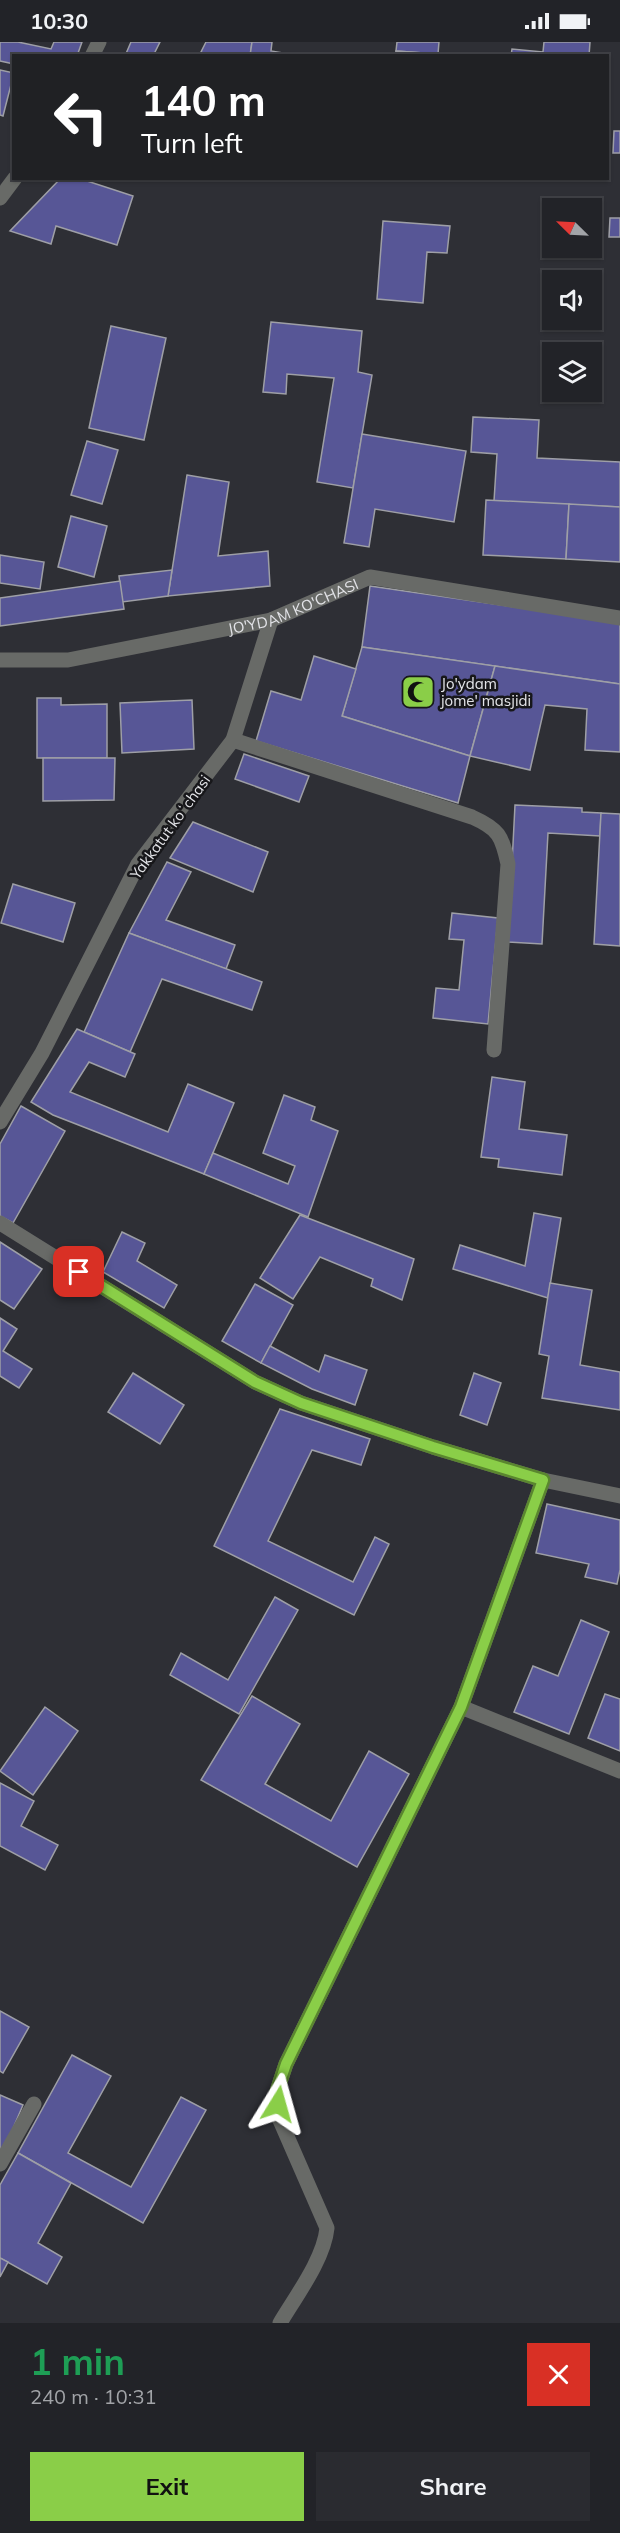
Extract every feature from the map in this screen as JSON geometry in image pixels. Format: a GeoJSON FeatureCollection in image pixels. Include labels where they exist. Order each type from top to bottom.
{"type":"FeatureCollection","features":[{"type":"Feature","properties":{"kind":"street"},"geometry":{"type":"LineString","coordinates":[[0,198],[14,180]]}},
{"type":"Feature","properties":{"kind":"street","name":"JO'YDAM KO'CHASI"},"geometry":{"type":"LineString","coordinates":[[0,660],[68,660],[271,621],[370,577],[620,618]]}},
{"type":"Feature","properties":{"kind":"street","name":"Yakkatut koʻchasi"},"geometry":{"type":"LineString","coordinates":[[0,1122],[42,1053],[138,864],[233,741],[271,621]]}},
{"type":"Feature","properties":{"kind":"street"},"geometry":{"type":"LineString","coordinates":[[233,741],[472,817],[490,825],[502,838],[508,864],[494,1050]]}},
{"type":"Feature","properties":{"kind":"street"},"geometry":{"type":"LineString","coordinates":[[0,1223],[255,1382],[301,1403],[433,1447],[543,1480],[620,1496]]}},
{"type":"Feature","properties":{"kind":"street"},"geometry":{"type":"LineString","coordinates":[[280,2323],[317,2260],[326,2241],[327,2228],[279,2118],[277,2091],[286,2064],[461,1707],[543,1480]]}},
{"type":"Feature","properties":{"kind":"street"},"geometry":{"type":"LineString","coordinates":[[461,1707],[620,1771]]}},
{"type":"Feature","properties":{"kind":"street"},"geometry":{"type":"LineString","coordinates":[[0,2164],[34,2103]]}},
{"type":"Feature","properties":{"kind":"building"},"geometry":{"type":"Polygon","coordinates":[[[0,42],[18,42],[51,49],[54,42],[82,42],[78,54],[12,54],[12,64],[0,61],[0,42]]]}},
{"type":"Feature","properties":{"kind":"building"},"geometry":{"type":"Polygon","coordinates":[[[131,42],[160,42],[154,54],[126,54],[131,42]]]}},
{"type":"Feature","properties":{"kind":"building"},"geometry":{"type":"Polygon","coordinates":[[[206,42],[252,42],[250,54],[204,54],[201,52],[206,42]]]}},
{"type":"Feature","properties":{"kind":"building"},"geometry":{"type":"Polygon","coordinates":[[[252,42],[272,42],[271,51],[289,54],[250,54],[252,42]]]}},
{"type":"Feature","properties":{"kind":"building"},"geometry":{"type":"Polygon","coordinates":[[[397,42],[439,42],[438,54],[396,51],[397,42]]]}},
{"type":"Feature","properties":{"kind":"building"},"geometry":{"type":"Polygon","coordinates":[[[544,42],[590,42],[589,54],[511,54],[512,49],[543,52],[544,42]]]}},
{"type":"Feature","properties":{"kind":"building"},"geometry":{"type":"Polygon","coordinates":[[[396,51],[438,54],[396,54],[396,51]]]}},
{"type":"Feature","properties":{"kind":"building"},"geometry":{"type":"Polygon","coordinates":[[[0,70],[12,73],[12,81],[3,116],[0,115],[0,70]]]}},
{"type":"Feature","properties":{"kind":"building"},"geometry":{"type":"Polygon","coordinates":[[[614,131],[620,131],[620,153],[613,153],[614,131]]]}},
{"type":"Feature","properties":{"kind":"building"},"geometry":{"type":"Polygon","coordinates":[[[59,180],[84,180],[133,196],[117,245],[56,226],[51,244],[10,231],[59,180]]]}},
{"type":"Feature","properties":{"kind":"building"},"geometry":{"type":"Polygon","coordinates":[[[610,218],[620,218],[620,237],[609,237],[610,218]]]}},
{"type":"Feature","properties":{"kind":"building"},"geometry":{"type":"Polygon","coordinates":[[[383,221],[450,226],[447,253],[427,252],[423,303],[377,299],[383,221]]]}},
{"type":"Feature","properties":{"kind":"building"},"geometry":{"type":"Polygon","coordinates":[[[271,322],[362,331],[358,372],[372,375],[353,488],[317,482],[334,378],[287,374],[286,394],[263,392],[271,322]]]}},
{"type":"Feature","properties":{"kind":"building"},"geometry":{"type":"Polygon","coordinates":[[[111,326],[166,338],[144,440],[89,428],[111,326]]]}},
{"type":"Feature","properties":{"kind":"building"},"geometry":{"type":"Polygon","coordinates":[[[473,417],[539,420],[537,458],[620,462],[620,507],[494,501],[497,454],[471,452],[473,417]]]}},
{"type":"Feature","properties":{"kind":"building"},"geometry":{"type":"Polygon","coordinates":[[[362,434],[466,451],[454,522],[375,509],[369,547],[344,543],[362,434]]]}},
{"type":"Feature","properties":{"kind":"building"},"geometry":{"type":"Polygon","coordinates":[[[87,441],[118,450],[102,504],[71,495],[87,441]]]}},
{"type":"Feature","properties":{"kind":"building"},"geometry":{"type":"Polygon","coordinates":[[[187,475],[229,482],[218,556],[268,551],[270,586],[168,596],[187,475]]]}},
{"type":"Feature","properties":{"kind":"building"},"geometry":{"type":"Polygon","coordinates":[[[486,500],[569,504],[566,559],[483,555],[486,500]]]}},
{"type":"Feature","properties":{"kind":"building"},"geometry":{"type":"Polygon","coordinates":[[[569,504],[620,507],[620,562],[566,559],[569,504]]]}},
{"type":"Feature","properties":{"kind":"building"},"geometry":{"type":"Polygon","coordinates":[[[71,516],[107,526],[94,577],[58,567],[71,516]]]}},
{"type":"Feature","properties":{"kind":"building"},"geometry":{"type":"Polygon","coordinates":[[[0,555],[44,562],[40,589],[0,583],[0,555]]]}},
{"type":"Feature","properties":{"kind":"building"},"geometry":{"type":"Polygon","coordinates":[[[172,570],[168,596],[122,602],[119,576],[172,570]]]}},
{"type":"Feature","properties":{"kind":"building"},"geometry":{"type":"Polygon","coordinates":[[[120,581],[124,609],[0,626],[0,598],[120,581]]]}},
{"type":"Feature","properties":{"kind":"building"},"geometry":{"type":"Polygon","coordinates":[[[370,586],[620,622],[620,684],[362,647],[370,586]]]}},
{"type":"Feature","properties":{"kind":"building","name":"Jo'ydam jome' masjidi"},"geometry":{"type":"Polygon","coordinates":[[[362,647],[495,666],[470,756],[342,716],[362,647]]]}},
{"type":"Feature","properties":{"kind":"building"},"geometry":{"type":"Polygon","coordinates":[[[314,656],[356,669],[342,716],[470,756],[458,803],[256,741],[271,691],[301,700],[314,656]]]}},
{"type":"Feature","properties":{"kind":"building"},"geometry":{"type":"Polygon","coordinates":[[[495,666],[620,684],[620,752],[585,750],[587,709],[545,705],[530,770],[470,756],[495,666]]]}},
{"type":"Feature","properties":{"kind":"building"},"geometry":{"type":"Polygon","coordinates":[[[37,698],[61,698],[61,705],[107,704],[107,758],[37,758],[37,698]]]}},
{"type":"Feature","properties":{"kind":"building"},"geometry":{"type":"Polygon","coordinates":[[[192,700],[194,749],[122,753],[120,703],[192,700]]]}},
{"type":"Feature","properties":{"kind":"building"},"geometry":{"type":"Polygon","coordinates":[[[244,754],[309,776],[299,802],[235,779],[244,754]]]}},
{"type":"Feature","properties":{"kind":"building"},"geometry":{"type":"Polygon","coordinates":[[[43,758],[115,758],[114,800],[43,801],[43,758]]]}},
{"type":"Feature","properties":{"kind":"building"},"geometry":{"type":"Polygon","coordinates":[[[515,805],[582,808],[582,812],[601,813],[600,836],[548,833],[542,944],[508,942],[515,805]]]}},
{"type":"Feature","properties":{"kind":"building"},"geometry":{"type":"Polygon","coordinates":[[[601,813],[620,814],[620,946],[594,944],[601,813]]]}},
{"type":"Feature","properties":{"kind":"building"},"geometry":{"type":"Polygon","coordinates":[[[193,822],[268,852],[253,892],[170,858],[193,822]]]}},
{"type":"Feature","properties":{"kind":"building"},"geometry":{"type":"Polygon","coordinates":[[[167,862],[191,872],[166,920],[235,945],[226,969],[129,933],[167,862]]]}},
{"type":"Feature","properties":{"kind":"building"},"geometry":{"type":"Polygon","coordinates":[[[13,884],[75,903],[63,942],[1,923],[13,884]]]}},
{"type":"Feature","properties":{"kind":"building"},"geometry":{"type":"Polygon","coordinates":[[[452,913],[498,918],[488,1024],[433,1018],[436,988],[459,990],[464,940],[449,939],[452,913]]]}},
{"type":"Feature","properties":{"kind":"building"},"geometry":{"type":"Polygon","coordinates":[[[129,933],[262,982],[252,1010],[162,979],[130,1052],[84,1032],[129,933]]]}},
{"type":"Feature","properties":{"kind":"building"},"geometry":{"type":"Polygon","coordinates":[[[77,1029],[135,1054],[125,1077],[89,1062],[70,1092],[168,1132],[188,1084],[234,1103],[204,1174],[53,1115],[31,1102],[77,1029]]]}},
{"type":"Feature","properties":{"kind":"building"},"geometry":{"type":"Polygon","coordinates":[[[492,1077],[525,1082],[519,1129],[567,1135],[562,1175],[498,1167],[499,1159],[481,1157],[492,1077]]]}},
{"type":"Feature","properties":{"kind":"building"},"geometry":{"type":"Polygon","coordinates":[[[284,1095],[315,1107],[311,1120],[338,1131],[308,1217],[204,1174],[213,1153],[288,1184],[295,1166],[263,1153],[284,1095]]]}},
{"type":"Feature","properties":{"kind":"building"},"geometry":{"type":"Polygon","coordinates":[[[21,1106],[65,1131],[13,1223],[0,1216],[0,1144],[21,1106]]]}},
{"type":"Feature","properties":{"kind":"building"},"geometry":{"type":"Polygon","coordinates":[[[534,1213],[561,1218],[548,1298],[453,1269],[460,1245],[525,1266],[534,1213]]]}},
{"type":"Feature","properties":{"kind":"building"},"geometry":{"type":"Polygon","coordinates":[[[300,1215],[414,1259],[402,1300],[371,1286],[373,1279],[320,1257],[293,1299],[260,1278],[300,1215]]]}},
{"type":"Feature","properties":{"kind":"building"},"geometry":{"type":"Polygon","coordinates":[[[122,1232],[145,1243],[137,1261],[177,1285],[164,1308],[103,1272],[122,1232]]]}},
{"type":"Feature","properties":{"kind":"building"},"geometry":{"type":"Polygon","coordinates":[[[0,1242],[42,1269],[14,1309],[0,1300],[0,1242]]]}},
{"type":"Feature","properties":{"kind":"building"},"geometry":{"type":"Polygon","coordinates":[[[550,1283],[592,1290],[580,1365],[620,1372],[620,1410],[542,1398],[549,1356],[539,1354],[550,1283]]]}},
{"type":"Feature","properties":{"kind":"building"},"geometry":{"type":"Polygon","coordinates":[[[255,1284],[293,1305],[261,1363],[222,1341],[255,1284]]]}},
{"type":"Feature","properties":{"kind":"building"},"geometry":{"type":"Polygon","coordinates":[[[0,1318],[17,1329],[3,1351],[32,1369],[19,1388],[0,1376],[0,1318]]]}},
{"type":"Feature","properties":{"kind":"building"},"geometry":{"type":"Polygon","coordinates":[[[270,1346],[319,1372],[325,1355],[367,1370],[355,1405],[312,1389],[261,1363],[270,1346]]]}},
{"type":"Feature","properties":{"kind":"building"},"geometry":{"type":"Polygon","coordinates":[[[133,1373],[184,1405],[160,1444],[108,1412],[133,1373]]]}},
{"type":"Feature","properties":{"kind":"building"},"geometry":{"type":"Polygon","coordinates":[[[474,1373],[501,1383],[487,1425],[460,1415],[474,1373]]]}},
{"type":"Feature","properties":{"kind":"building"},"geometry":{"type":"Polygon","coordinates":[[[280,1409],[370,1439],[361,1465],[312,1450],[268,1541],[353,1582],[375,1537],[389,1544],[354,1615],[214,1546],[280,1409]]]}},
{"type":"Feature","properties":{"kind":"building"},"geometry":{"type":"Polygon","coordinates":[[[547,1504],[620,1520],[620,1570],[617,1584],[585,1577],[589,1564],[536,1553],[547,1504]]]}},
{"type":"Feature","properties":{"kind":"building"},"geometry":{"type":"Polygon","coordinates":[[[275,1597],[298,1610],[239,1714],[170,1675],[181,1653],[228,1680],[275,1597]]]}},
{"type":"Feature","properties":{"kind":"building"},"geometry":{"type":"Polygon","coordinates":[[[581,1620],[609,1632],[569,1734],[514,1712],[533,1666],[558,1676],[581,1620]]]}},
{"type":"Feature","properties":{"kind":"building"},"geometry":{"type":"Polygon","coordinates":[[[605,1694],[620,1699],[620,1751],[588,1738],[605,1694]]]}},
{"type":"Feature","properties":{"kind":"building"},"geometry":{"type":"Polygon","coordinates":[[[252,1696],[300,1724],[265,1784],[331,1821],[369,1751],[409,1774],[357,1867],[201,1780],[252,1696]]]}},
{"type":"Feature","properties":{"kind":"building"},"geometry":{"type":"Polygon","coordinates":[[[45,1707],[78,1731],[33,1795],[0,1771],[45,1707]]]}},
{"type":"Feature","properties":{"kind":"building"},"geometry":{"type":"Polygon","coordinates":[[[0,1783],[34,1801],[21,1826],[58,1845],[45,1870],[0,1846],[0,1783]]]}},
{"type":"Feature","properties":{"kind":"building"},"geometry":{"type":"Polygon","coordinates":[[[0,2011],[29,2027],[3,2073],[0,2071],[0,2011]]]}},
{"type":"Feature","properties":{"kind":"building"},"geometry":{"type":"Polygon","coordinates":[[[72,2055],[111,2076],[68,2153],[131,2187],[181,2097],[206,2110],[143,2223],[18,2153],[72,2055]]]}},
{"type":"Feature","properties":{"kind":"building"},"geometry":{"type":"Polygon","coordinates":[[[0,2095],[23,2105],[0,2159],[0,2095]]]}},
{"type":"Feature","properties":{"kind":"building"},"geometry":{"type":"Polygon","coordinates":[[[18,2153],[71,2183],[38,2243],[62,2257],[47,2284],[0,2258],[0,2185],[18,2153]]]}},
{"type":"Feature","properties":{"kind":"building"},"geometry":{"type":"Polygon","coordinates":[[[0,2258],[8,2262],[0,2277],[0,2258]]]}},
{"type":"Feature","properties":{"kind":"place","name":"Jo'ydam jome' masjidi"},"geometry":{"type":"Point","coordinates":[418,692]}},
{"type":"Feature","properties":{"kind":"route"},"geometry":{"type":"LineString","coordinates":[[79,1272],[255,1382],[301,1403],[433,1447],[543,1480],[461,1707],[286,2064],[277,2091],[278,2104]]}}]}
